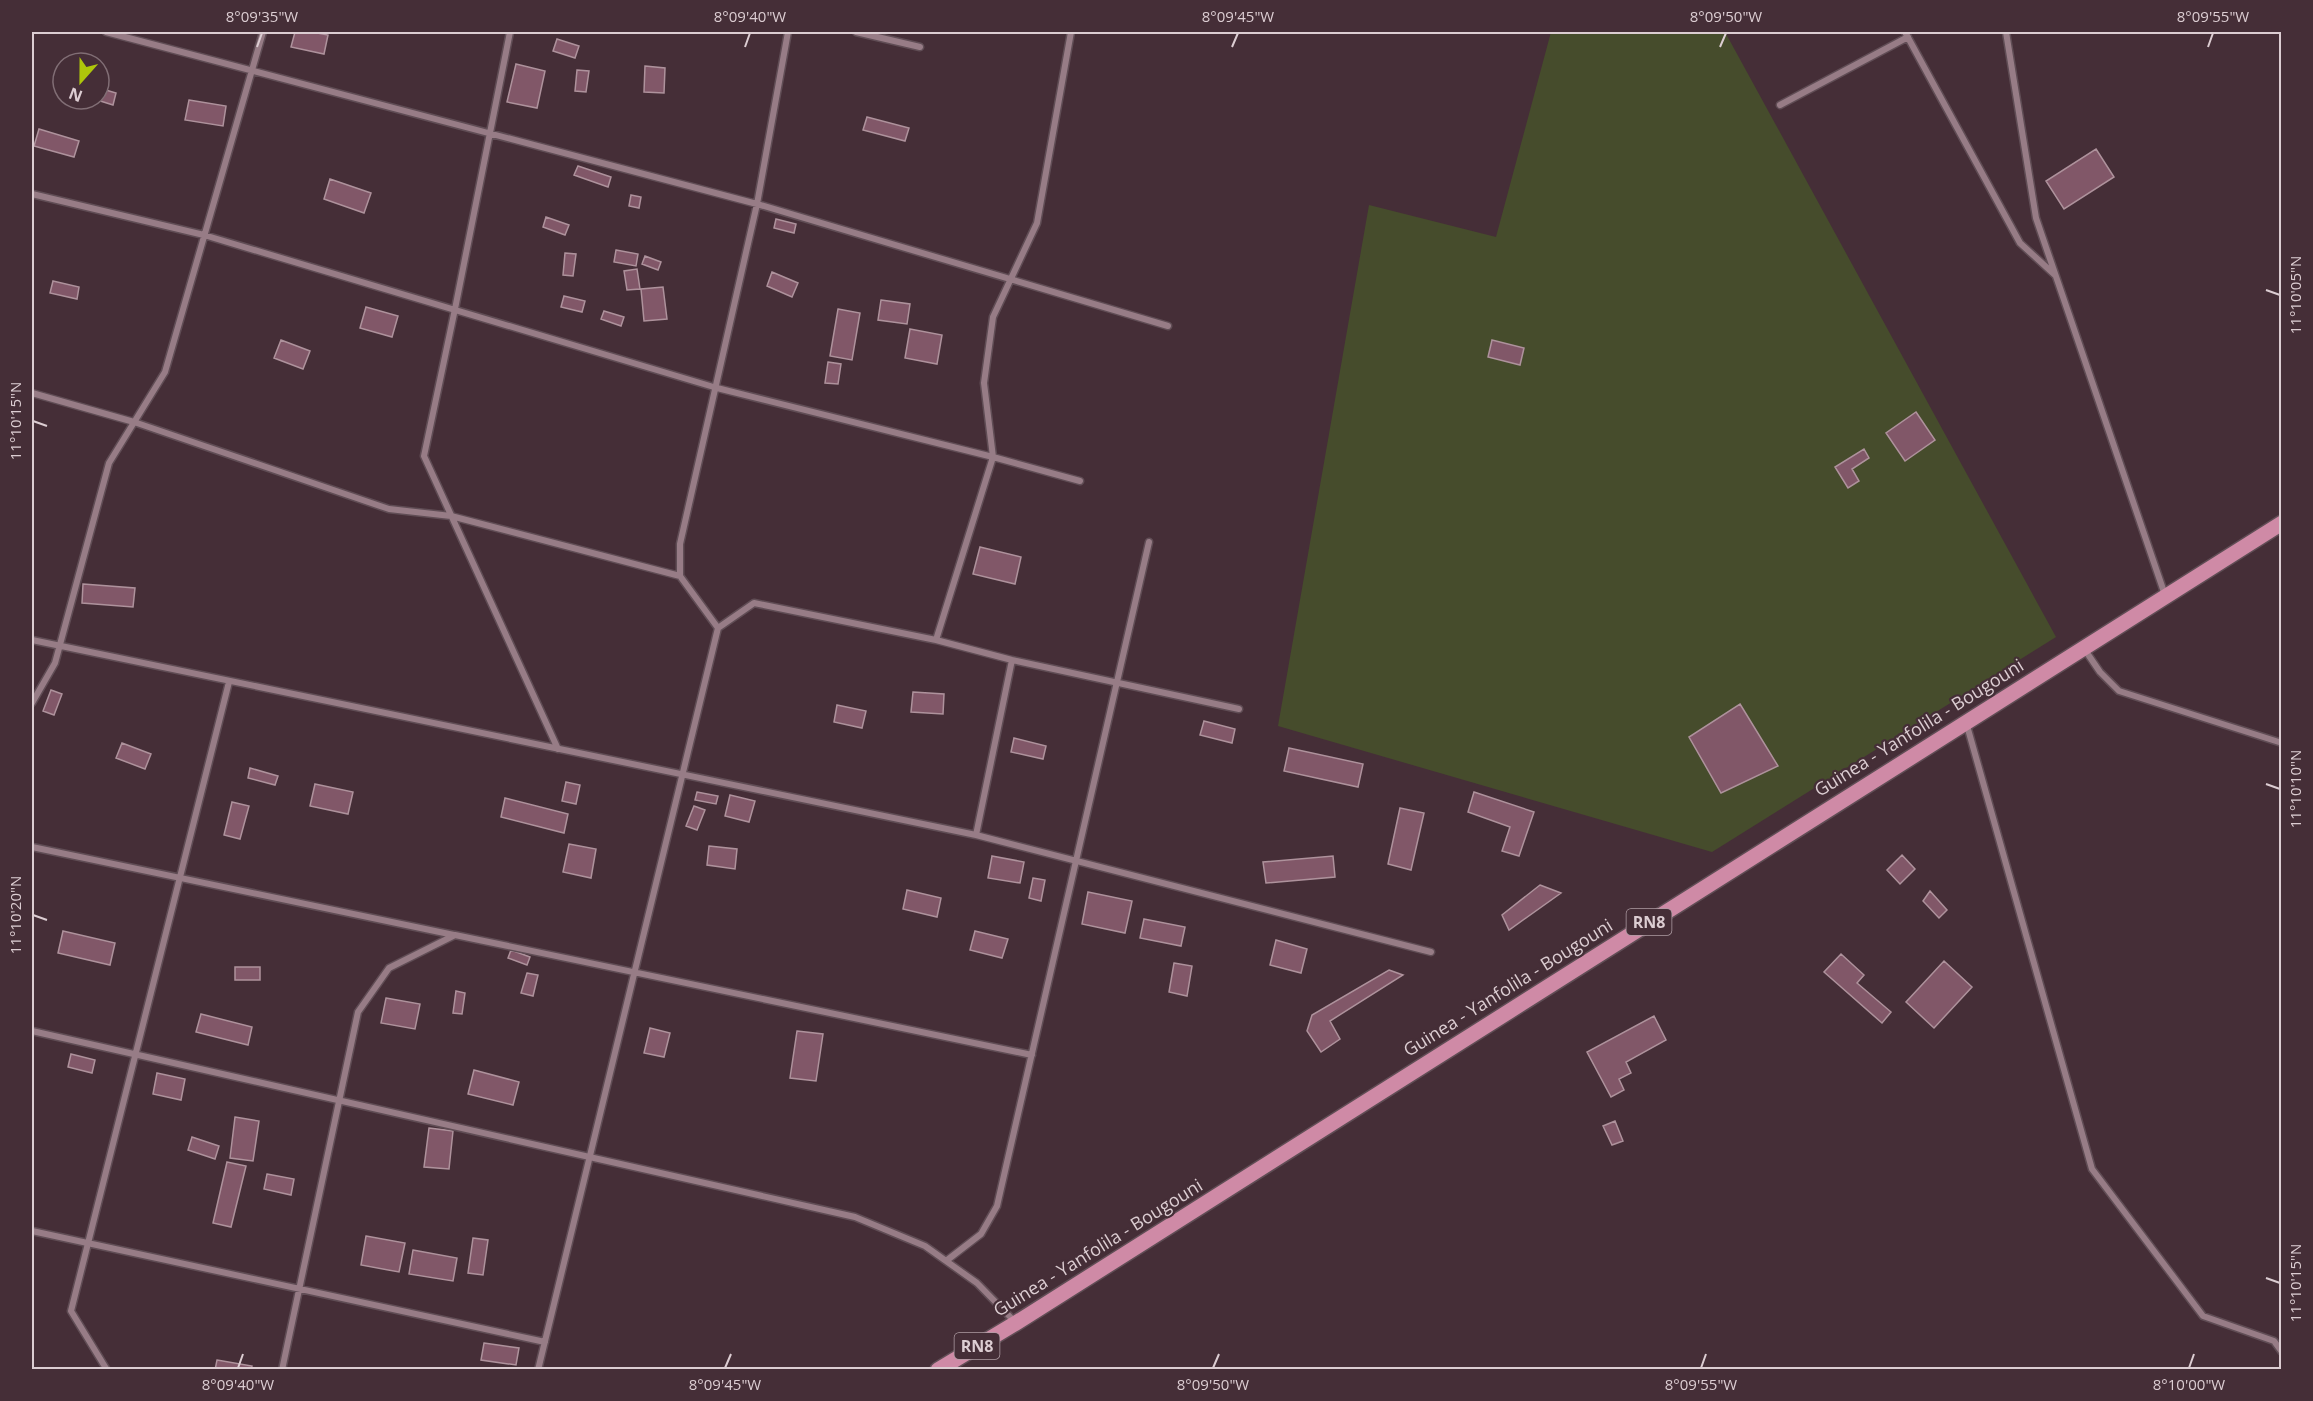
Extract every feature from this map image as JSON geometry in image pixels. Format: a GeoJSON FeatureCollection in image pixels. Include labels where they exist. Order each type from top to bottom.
{"type":"FeatureCollection","features":[{"type":"Feature","properties":{"kind":"main road","name":"Guinea - Yanfolila - Bougouni"},"geometry":{"type":"LineString","coordinates":[[938,1370],[1016,1323],[2282,523]]}},
{"type":"Feature","properties":{"kind":"street"},"geometry":{"type":"LineString","coordinates":[[106,32],[756,204],[1168,326]]}},
{"type":"Feature","properties":{"kind":"street"},"geometry":{"type":"LineString","coordinates":[[32,703],[55,663],[109,463],[165,372],[263,32]]}},
{"type":"Feature","properties":{"kind":"street"},"geometry":{"type":"LineString","coordinates":[[510,32],[424,456],[558,749]]}},
{"type":"Feature","properties":{"kind":"street"},"geometry":{"type":"LineString","coordinates":[[718,628],[680,576],[680,544],[717,388],[756,204],[788,32]]}},
{"type":"Feature","properties":{"kind":"street"},"geometry":{"type":"LineString","coordinates":[[856,32],[920,48]]}},
{"type":"Feature","properties":{"kind":"street"},"geometry":{"type":"LineString","coordinates":[[936,640],[993,457],[984,383],[993,317],[1037,224],[1071,32]]}},
{"type":"Feature","properties":{"kind":"street"},"geometry":{"type":"LineString","coordinates":[[2006,32],[2036,218],[2165,595]]}},
{"type":"Feature","properties":{"kind":"street"},"geometry":{"type":"LineString","coordinates":[[1780,105],[1906,34],[2020,243],[2056,276]]}},
{"type":"Feature","properties":{"kind":"street"},"geometry":{"type":"LineString","coordinates":[[32,194],[204,235],[717,388],[1080,481]]}},
{"type":"Feature","properties":{"kind":"street"},"geometry":{"type":"LineString","coordinates":[[32,393],[134,422],[389,509],[452,516],[680,576]]}},
{"type":"Feature","properties":{"kind":"street"},"geometry":{"type":"LineString","coordinates":[[946,1261],[981,1234],[997,1206],[1149,542]]}},
{"type":"Feature","properties":{"kind":"street"},"geometry":{"type":"LineString","coordinates":[[538,1370],[718,628],[754,603],[936,640],[1012,660],[1239,709]]}},
{"type":"Feature","properties":{"kind":"street"},"geometry":{"type":"LineString","coordinates":[[32,640],[976,835],[1431,952]]}},
{"type":"Feature","properties":{"kind":"street"},"geometry":{"type":"LineString","coordinates":[[2083,647],[2100,672],[2119,691],[2282,743]]}},
{"type":"Feature","properties":{"kind":"street"},"geometry":{"type":"LineString","coordinates":[[976,835],[1012,660]]}},
{"type":"Feature","properties":{"kind":"street"},"geometry":{"type":"LineString","coordinates":[[107,1370],[71,1311],[229,682]]}},
{"type":"Feature","properties":{"kind":"street"},"geometry":{"type":"LineString","coordinates":[[1966,721],[2092,1168],[2203,1316],[2274,1341],[2282,1352]]}},
{"type":"Feature","properties":{"kind":"street"},"geometry":{"type":"LineString","coordinates":[[32,847],[1032,1055]]}},
{"type":"Feature","properties":{"kind":"street"},"geometry":{"type":"LineString","coordinates":[[282,1370],[358,1012],[389,968],[455,935]]}},
{"type":"Feature","properties":{"kind":"street"},"geometry":{"type":"LineString","coordinates":[[32,1031],[855,1217],[925,1246],[977,1282],[1016,1323]]}},
{"type":"Feature","properties":{"kind":"street"},"geometry":{"type":"LineString","coordinates":[[32,1231],[545,1342]]}},
{"type":"Feature","properties":{"kind":"green space"},"geometry":{"type":"Polygon","coordinates":[[[1551,32],[1725,32],[2056,637],[1712,852],[1278,726],[1369,205],[1496,237],[1551,32]]]}},
{"type":"Feature","properties":{"kind":"building"},"geometry":{"type":"Polygon","coordinates":[[[295,32],[328,35],[324,54],[291,47],[295,32]]]}},
{"type":"Feature","properties":{"kind":"building"},"geometry":{"type":"Polygon","coordinates":[[[557,39],[579,46],[575,58],[553,51],[557,39]]]}},
{"type":"Feature","properties":{"kind":"building"},"geometry":{"type":"Polygon","coordinates":[[[516,64],[545,71],[537,108],[507,102],[516,64]]]}},
{"type":"Feature","properties":{"kind":"building"},"geometry":{"type":"Polygon","coordinates":[[[645,66],[665,68],[664,93],[644,92],[645,66]]]}},
{"type":"Feature","properties":{"kind":"building"},"geometry":{"type":"Polygon","coordinates":[[[577,70],[589,71],[586,92],[575,91],[577,70]]]}},
{"type":"Feature","properties":{"kind":"building"},"geometry":{"type":"Polygon","coordinates":[[[111,92],[116,93],[113,105],[111,104],[111,92]]]}},
{"type":"Feature","properties":{"kind":"building"},"geometry":{"type":"Polygon","coordinates":[[[189,100],[226,106],[223,126],[185,120],[189,100]]]}},
{"type":"Feature","properties":{"kind":"building"},"geometry":{"type":"Polygon","coordinates":[[[867,117],[909,128],[905,141],[863,130],[867,117]]]}},
{"type":"Feature","properties":{"kind":"building"},"geometry":{"type":"Polygon","coordinates":[[[39,129],[79,141],[74,157],[34,146],[39,129]]]}},
{"type":"Feature","properties":{"kind":"building"},"geometry":{"type":"Polygon","coordinates":[[[2096,149],[2114,177],[2064,209],[2046,181],[2096,149]]]}},
{"type":"Feature","properties":{"kind":"building"},"geometry":{"type":"Polygon","coordinates":[[[578,166],[611,177],[608,187],[574,175],[578,166]]]}},
{"type":"Feature","properties":{"kind":"building"},"geometry":{"type":"Polygon","coordinates":[[[330,179],[371,193],[364,213],[324,199],[330,179]]]}},
{"type":"Feature","properties":{"kind":"building"},"geometry":{"type":"Polygon","coordinates":[[[631,195],[641,197],[639,208],[629,206],[631,195]]]}},
{"type":"Feature","properties":{"kind":"building"},"geometry":{"type":"Polygon","coordinates":[[[546,217],[569,225],[565,235],[543,227],[546,217]]]}},
{"type":"Feature","properties":{"kind":"building"},"geometry":{"type":"Polygon","coordinates":[[[776,219],[796,224],[794,233],[774,228],[776,219]]]}},
{"type":"Feature","properties":{"kind":"building"},"geometry":{"type":"Polygon","coordinates":[[[616,250],[638,254],[636,266],[614,262],[616,250]]]}},
{"type":"Feature","properties":{"kind":"building"},"geometry":{"type":"Polygon","coordinates":[[[565,253],[576,254],[573,276],[563,275],[565,253]]]}},
{"type":"Feature","properties":{"kind":"building"},"geometry":{"type":"Polygon","coordinates":[[[645,256],[661,262],[658,270],[642,264],[645,256]]]}},
{"type":"Feature","properties":{"kind":"building"},"geometry":{"type":"Polygon","coordinates":[[[637,269],[640,289],[627,290],[624,271],[637,269]]]}},
{"type":"Feature","properties":{"kind":"building"},"geometry":{"type":"Polygon","coordinates":[[[772,272],[798,283],[792,297],[767,286],[772,272]]]}},
{"type":"Feature","properties":{"kind":"building"},"geometry":{"type":"Polygon","coordinates":[[[53,281],[79,287],[77,299],[50,293],[53,281]]]}},
{"type":"Feature","properties":{"kind":"building"},"geometry":{"type":"Polygon","coordinates":[[[663,287],[667,319],[644,321],[641,289],[663,287]]]}},
{"type":"Feature","properties":{"kind":"building"},"geometry":{"type":"Polygon","coordinates":[[[564,296],[585,301],[582,312],[561,307],[564,296]]]}},
{"type":"Feature","properties":{"kind":"building"},"geometry":{"type":"Polygon","coordinates":[[[881,300],[910,304],[907,324],[878,320],[881,300]]]}},
{"type":"Feature","properties":{"kind":"building"},"geometry":{"type":"Polygon","coordinates":[[[366,307],[398,316],[392,337],[360,328],[366,307]]]}},
{"type":"Feature","properties":{"kind":"building"},"geometry":{"type":"Polygon","coordinates":[[[838,309],[860,313],[852,360],[830,356],[838,309]]]}},
{"type":"Feature","properties":{"kind":"building"},"geometry":{"type":"Polygon","coordinates":[[[604,311],[624,317],[621,326],[601,319],[604,311]]]}},
{"type":"Feature","properties":{"kind":"building"},"geometry":{"type":"Polygon","coordinates":[[[910,329],[942,335],[937,364],[905,358],[910,329]]]}},
{"type":"Feature","properties":{"kind":"building"},"geometry":{"type":"Polygon","coordinates":[[[281,340],[310,351],[303,369],[274,358],[281,340]]]}},
{"type":"Feature","properties":{"kind":"building"},"geometry":{"type":"Polygon","coordinates":[[[1492,340],[1524,348],[1520,365],[1488,357],[1492,340]]]}},
{"type":"Feature","properties":{"kind":"building"},"geometry":{"type":"Polygon","coordinates":[[[828,362],[841,364],[838,384],[825,383],[828,362]]]}},
{"type":"Feature","properties":{"kind":"building"},"geometry":{"type":"Polygon","coordinates":[[[1916,412],[1935,440],[1905,461],[1886,433],[1916,412]]]}},
{"type":"Feature","properties":{"kind":"building"},"geometry":{"type":"Polygon","coordinates":[[[1864,449],[1869,458],[1852,469],[1859,481],[1848,488],[1835,467],[1864,449]]]}},
{"type":"Feature","properties":{"kind":"building"},"geometry":{"type":"Polygon","coordinates":[[[980,547],[1021,557],[1015,584],[973,574],[980,547]]]}},
{"type":"Feature","properties":{"kind":"building"},"geometry":{"type":"Polygon","coordinates":[[[83,584],[135,588],[133,607],[82,603],[83,584]]]}},
{"type":"Feature","properties":{"kind":"building"},"geometry":{"type":"Polygon","coordinates":[[[51,690],[62,694],[54,715],[43,711],[51,690]]]}},
{"type":"Feature","properties":{"kind":"building"},"geometry":{"type":"Polygon","coordinates":[[[913,692],[944,694],[943,714],[911,712],[913,692]]]}},
{"type":"Feature","properties":{"kind":"building"},"geometry":{"type":"Polygon","coordinates":[[[1740,704],[1778,766],[1721,793],[1689,737],[1740,704]]]}},
{"type":"Feature","properties":{"kind":"building"},"geometry":{"type":"Polygon","coordinates":[[[837,705],[866,711],[862,728],[834,722],[837,705]]]}},
{"type":"Feature","properties":{"kind":"building"},"geometry":{"type":"Polygon","coordinates":[[[1204,721],[1235,729],[1232,743],[1200,735],[1204,721]]]}},
{"type":"Feature","properties":{"kind":"building"},"geometry":{"type":"Polygon","coordinates":[[[1014,738],[1046,746],[1043,759],[1011,752],[1014,738]]]}},
{"type":"Feature","properties":{"kind":"building"},"geometry":{"type":"Polygon","coordinates":[[[122,743],[151,754],[145,769],[116,758],[122,743]]]}},
{"type":"Feature","properties":{"kind":"building"},"geometry":{"type":"Polygon","coordinates":[[[1289,748],[1363,764],[1358,787],[1284,771],[1289,748]]]}},
{"type":"Feature","properties":{"kind":"building"},"geometry":{"type":"Polygon","coordinates":[[[250,768],[278,776],[275,785],[248,778],[250,768]]]}},
{"type":"Feature","properties":{"kind":"building"},"geometry":{"type":"Polygon","coordinates":[[[566,782],[580,785],[576,804],[562,801],[566,782]]]}},
{"type":"Feature","properties":{"kind":"building"},"geometry":{"type":"Polygon","coordinates":[[[315,784],[353,792],[348,814],[310,806],[315,784]]]}},
{"type":"Feature","properties":{"kind":"building"},"geometry":{"type":"Polygon","coordinates":[[[697,792],[718,796],[716,804],[695,800],[697,792]]]}},
{"type":"Feature","properties":{"kind":"building"},"geometry":{"type":"Polygon","coordinates":[[[1474,792],[1534,812],[1519,856],[1502,851],[1510,827],[1468,812],[1474,792]]]}},
{"type":"Feature","properties":{"kind":"building"},"geometry":{"type":"Polygon","coordinates":[[[730,795],[755,801],[749,822],[725,816],[730,795]]]}},
{"type":"Feature","properties":{"kind":"building"},"geometry":{"type":"Polygon","coordinates":[[[505,798],[568,814],[564,833],[501,817],[505,798]]]}},
{"type":"Feature","properties":{"kind":"building"},"geometry":{"type":"Polygon","coordinates":[[[232,802],[249,806],[240,839],[224,835],[232,802]]]}},
{"type":"Feature","properties":{"kind":"building"},"geometry":{"type":"Polygon","coordinates":[[[694,806],[705,810],[697,830],[686,826],[694,806]]]}},
{"type":"Feature","properties":{"kind":"building"},"geometry":{"type":"Polygon","coordinates":[[[1400,808],[1424,813],[1411,870],[1388,864],[1400,808]]]}},
{"type":"Feature","properties":{"kind":"building"},"geometry":{"type":"Polygon","coordinates":[[[569,844],[596,849],[591,878],[563,872],[569,844]]]}},
{"type":"Feature","properties":{"kind":"building"},"geometry":{"type":"Polygon","coordinates":[[[709,846],[737,849],[735,869],[707,865],[709,846]]]}},
{"type":"Feature","properties":{"kind":"building"},"geometry":{"type":"Polygon","coordinates":[[[1902,855],[1915,869],[1900,884],[1887,870],[1902,855]]]}},
{"type":"Feature","properties":{"kind":"building"},"geometry":{"type":"Polygon","coordinates":[[[992,856],[1024,862],[1020,883],[988,878],[992,856]]]}},
{"type":"Feature","properties":{"kind":"building"},"geometry":{"type":"Polygon","coordinates":[[[1333,856],[1335,877],[1266,883],[1263,862],[1333,856]]]}},
{"type":"Feature","properties":{"kind":"building"},"geometry":{"type":"Polygon","coordinates":[[[1033,878],[1045,880],[1041,901],[1029,898],[1033,878]]]}},
{"type":"Feature","properties":{"kind":"building"},"geometry":{"type":"Polygon","coordinates":[[[1540,885],[1561,893],[1509,930],[1502,915],[1540,885]]]}},
{"type":"Feature","properties":{"kind":"building"},"geometry":{"type":"Polygon","coordinates":[[[907,890],[941,898],[937,917],[903,909],[907,890]]]}},
{"type":"Feature","properties":{"kind":"building"},"geometry":{"type":"Polygon","coordinates":[[[1930,891],[1947,910],[1939,918],[1923,901],[1930,891]]]}},
{"type":"Feature","properties":{"kind":"building"},"geometry":{"type":"Polygon","coordinates":[[[1088,892],[1132,901],[1125,933],[1082,924],[1088,892]]]}},
{"type":"Feature","properties":{"kind":"building"},"geometry":{"type":"Polygon","coordinates":[[[1144,919],[1185,927],[1181,946],[1140,938],[1144,919]]]}},
{"type":"Feature","properties":{"kind":"building"},"geometry":{"type":"Polygon","coordinates":[[[63,931],[115,943],[110,965],[58,953],[63,931]]]}},
{"type":"Feature","properties":{"kind":"building"},"geometry":{"type":"Polygon","coordinates":[[[975,931],[1008,939],[1002,958],[970,950],[975,931]]]}},
{"type":"Feature","properties":{"kind":"building"},"geometry":{"type":"Polygon","coordinates":[[[1276,940],[1307,949],[1301,973],[1270,965],[1276,940]]]}},
{"type":"Feature","properties":{"kind":"building"},"geometry":{"type":"Polygon","coordinates":[[[511,950],[530,957],[527,965],[508,958],[511,950]]]}},
{"type":"Feature","properties":{"kind":"building"},"geometry":{"type":"Polygon","coordinates":[[[1841,954],[1864,975],[1857,983],[1891,1012],[1882,1023],[1824,972],[1841,954]]]}},
{"type":"Feature","properties":{"kind":"building"},"geometry":{"type":"Polygon","coordinates":[[[1944,961],[1972,987],[1934,1028],[1906,1002],[1944,961]]]}},
{"type":"Feature","properties":{"kind":"building"},"geometry":{"type":"Polygon","coordinates":[[[1174,963],[1192,966],[1187,996],[1169,992],[1174,963]]]}},
{"type":"Feature","properties":{"kind":"building"},"geometry":{"type":"Polygon","coordinates":[[[235,967],[260,967],[260,980],[235,980],[235,967]]]}},
{"type":"Feature","properties":{"kind":"building"},"geometry":{"type":"Polygon","coordinates":[[[1389,970],[1403,975],[1330,1021],[1340,1039],[1321,1052],[1307,1031],[1312,1015],[1389,970]]]}},
{"type":"Feature","properties":{"kind":"building"},"geometry":{"type":"Polygon","coordinates":[[[527,973],[538,975],[533,996],[521,993],[527,973]]]}},
{"type":"Feature","properties":{"kind":"building"},"geometry":{"type":"Polygon","coordinates":[[[456,991],[465,993],[462,1014],[453,1013],[456,991]]]}},
{"type":"Feature","properties":{"kind":"building"},"geometry":{"type":"Polygon","coordinates":[[[386,998],[420,1004],[415,1029],[381,1023],[386,998]]]}},
{"type":"Feature","properties":{"kind":"building"},"geometry":{"type":"Polygon","coordinates":[[[201,1014],[252,1027],[248,1045],[196,1032],[201,1014]]]}},
{"type":"Feature","properties":{"kind":"building"},"geometry":{"type":"Polygon","coordinates":[[[1654,1016],[1666,1040],[1626,1062],[1631,1073],[1619,1079],[1624,1090],[1611,1097],[1587,1052],[1654,1016]]]}},
{"type":"Feature","properties":{"kind":"building"},"geometry":{"type":"Polygon","coordinates":[[[650,1028],[670,1033],[664,1057],[644,1053],[650,1028]]]}},
{"type":"Feature","properties":{"kind":"building"},"geometry":{"type":"Polygon","coordinates":[[[797,1031],[823,1034],[816,1081],[790,1078],[797,1031]]]}},
{"type":"Feature","properties":{"kind":"building"},"geometry":{"type":"Polygon","coordinates":[[[71,1054],[95,1060],[92,1073],[68,1067],[71,1054]]]}},
{"type":"Feature","properties":{"kind":"building"},"geometry":{"type":"Polygon","coordinates":[[[474,1070],[519,1082],[513,1105],[468,1094],[474,1070]]]}},
{"type":"Feature","properties":{"kind":"building"},"geometry":{"type":"Polygon","coordinates":[[[157,1073],[185,1079],[181,1100],[153,1094],[157,1073]]]}},
{"type":"Feature","properties":{"kind":"building"},"geometry":{"type":"Polygon","coordinates":[[[235,1117],[259,1121],[253,1161],[230,1158],[235,1117]]]}},
{"type":"Feature","properties":{"kind":"building"},"geometry":{"type":"Polygon","coordinates":[[[1615,1121],[1623,1141],[1612,1145],[1603,1126],[1615,1121]]]}},
{"type":"Feature","properties":{"kind":"building"},"geometry":{"type":"Polygon","coordinates":[[[429,1128],[453,1131],[449,1169],[424,1167],[429,1128]]]}},
{"type":"Feature","properties":{"kind":"building"},"geometry":{"type":"Polygon","coordinates":[[[192,1137],[219,1146],[215,1159],[188,1150],[192,1137]]]}},
{"type":"Feature","properties":{"kind":"building"},"geometry":{"type":"Polygon","coordinates":[[[227,1162],[246,1166],[231,1227],[213,1223],[227,1162]]]}},
{"type":"Feature","properties":{"kind":"building"},"geometry":{"type":"Polygon","coordinates":[[[267,1174],[294,1179],[291,1195],[264,1189],[267,1174]]]}},
{"type":"Feature","properties":{"kind":"building"},"geometry":{"type":"Polygon","coordinates":[[[366,1236],[405,1243],[399,1272],[361,1265],[366,1236]]]}},
{"type":"Feature","properties":{"kind":"building"},"geometry":{"type":"Polygon","coordinates":[[[473,1238],[488,1240],[483,1275],[468,1273],[473,1238]]]}},
{"type":"Feature","properties":{"kind":"building"},"geometry":{"type":"Polygon","coordinates":[[[413,1250],[457,1258],[453,1281],[409,1274],[413,1250]]]}},
{"type":"Feature","properties":{"kind":"building"},"geometry":{"type":"Polygon","coordinates":[[[484,1343],[519,1348],[516,1365],[481,1360],[484,1343]]]}},
{"type":"Feature","properties":{"kind":"building"},"geometry":{"type":"Polygon","coordinates":[[[217,1360],[252,1366],[251,1370],[215,1370],[217,1360]]]}}]}
